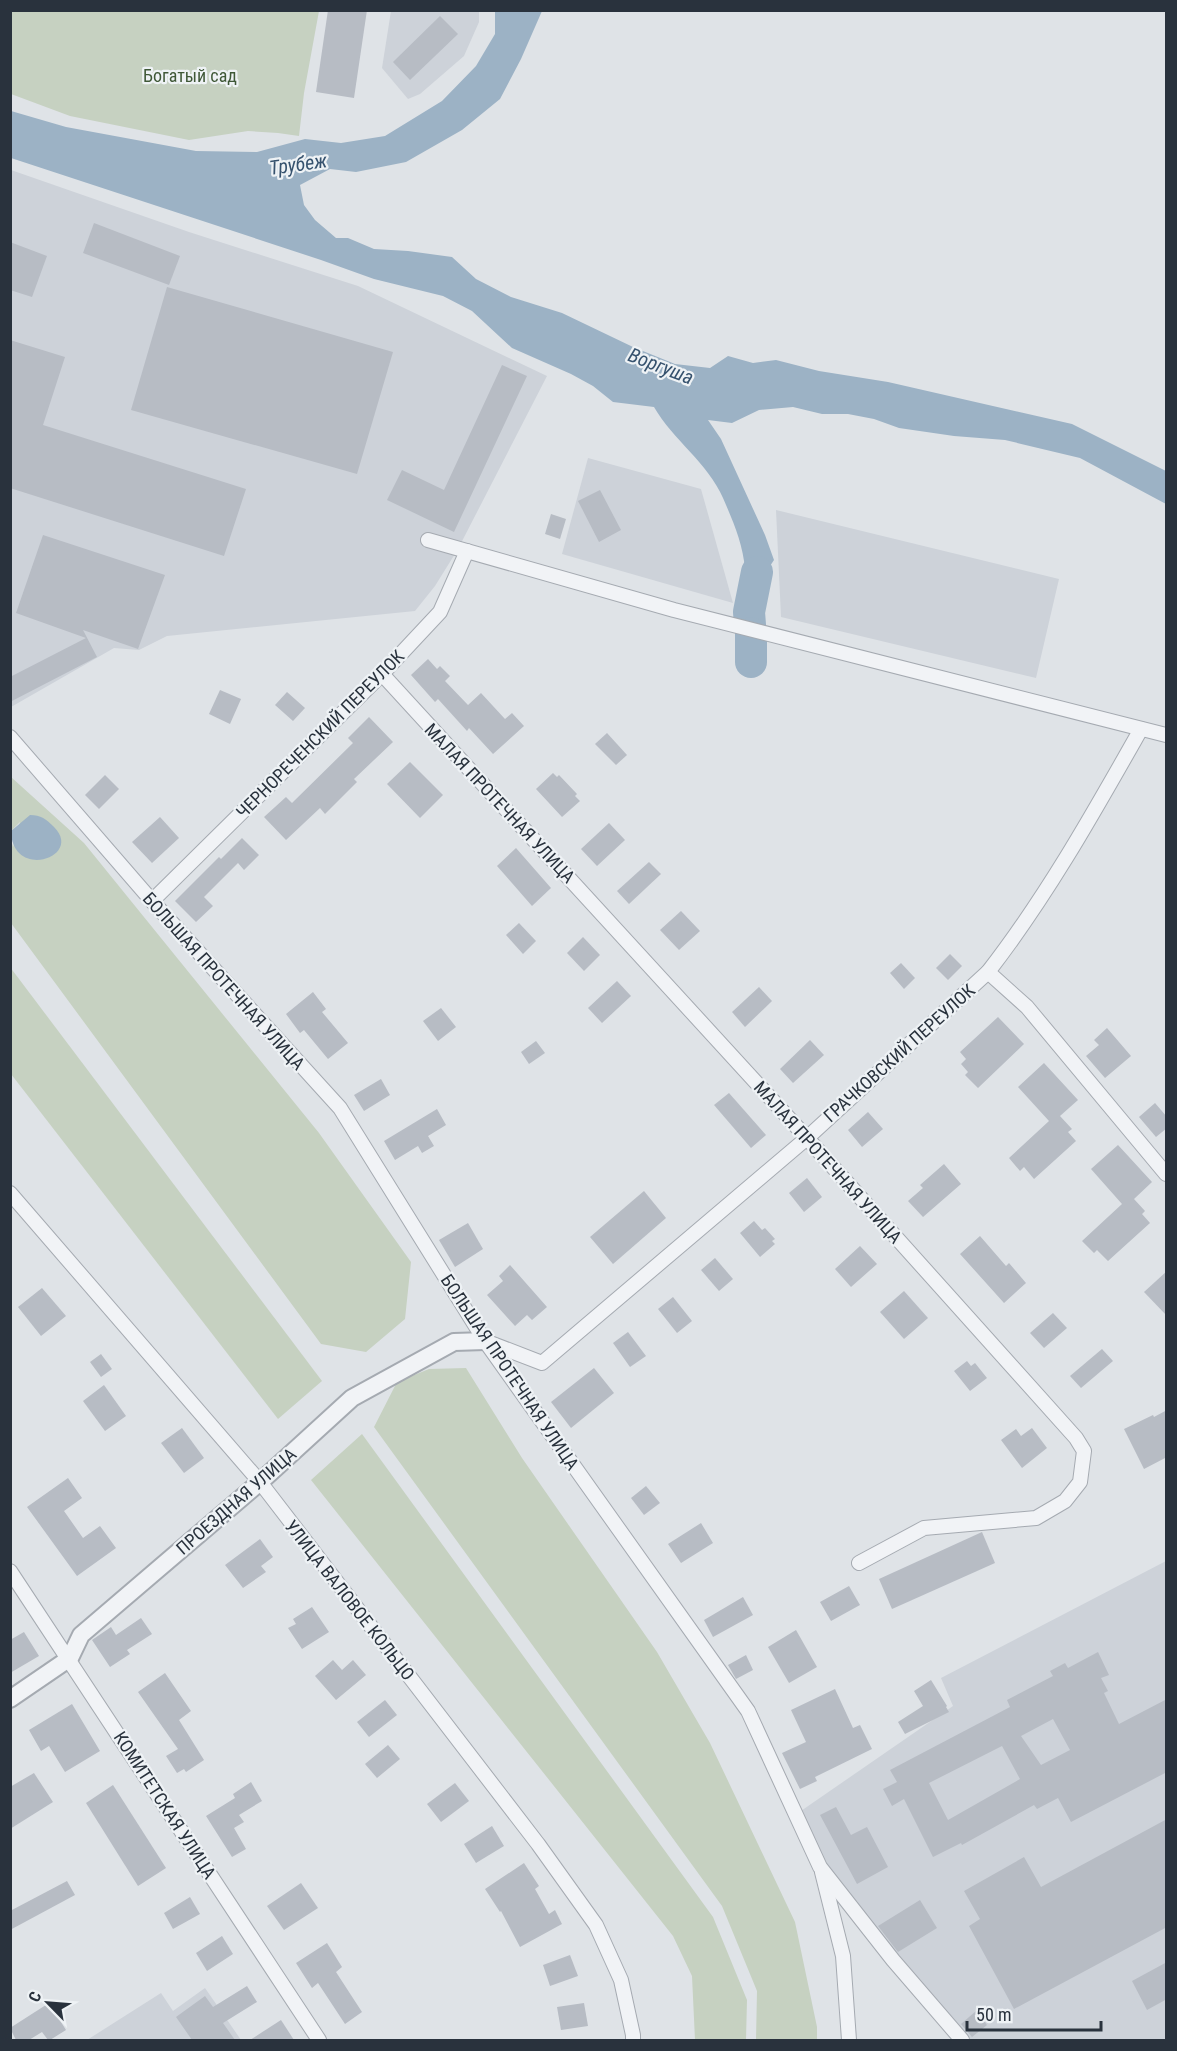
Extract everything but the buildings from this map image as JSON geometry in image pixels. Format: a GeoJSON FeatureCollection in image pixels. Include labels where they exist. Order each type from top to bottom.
{"type":"FeatureCollection","features":[{"type":"Feature","properties":{"kind":"street"},"geometry":{"type":"LineString","coordinates":[[428,540],[674,610],[1167,735]]}},
{"type":"Feature","properties":{"kind":"street","name":"ЧЕРНОРЕЧЕНСКИЙ ПЕРЕУЛОК"},"geometry":{"type":"LineString","coordinates":[[152,901],[382,674],[440,612],[466,551]]}},
{"type":"Feature","properties":{"kind":"street","name":"МАЛАЯ ПРОТЕЧНАЯ УЛИЦА"},"geometry":{"type":"LineString","coordinates":[[382,674],[807,1138],[1076,1438],[1084,1451],[1080,1482],[1065,1501],[1036,1518],[924,1528],[860,1563]]}},
{"type":"Feature","properties":{"kind":"street"},"geometry":{"type":"LineString","coordinates":[[988,972],[1023,927],[1044,895],[1141,729]]}},
{"type":"Feature","properties":{"kind":"street","name":"БОЛЬШАЯ ПРОТЕЧНАЯ УЛИЦА"},"geometry":{"type":"LineString","coordinates":[[10,737],[152,901],[340,1108],[485,1341],[748,1711],[820,1867],[893,1960],[962,2040]]}},
{"type":"Feature","properties":{"kind":"street","name":"ГРАЧКОВСКИЙ ПЕРЕУЛОК"},"geometry":{"type":"LineString","coordinates":[[485,1341],[542,1363],[807,1138],[988,972],[1027,1007],[1167,1174]]}},
{"type":"Feature","properties":{"kind":"street","name":"УЛИЦА ВАЛОВОЕ КОЛЬЦО"},"geometry":{"type":"LineString","coordinates":[[10,1193],[260,1482],[531,1835],[596,1925],[621,1980],[633,2040]]}},
{"type":"Feature","properties":{"kind":"street","name":"ПРОЕЗДНАЯ УЛИЦА"},"geometry":{"type":"LineString","coordinates":[[10,1699],[70,1658],[81,1635],[260,1482],[352,1398],[454,1342],[485,1341]]}},
{"type":"Feature","properties":{"kind":"street","name":"КОМИТЕТСКАЯ УЛИЦА"},"geometry":{"type":"LineString","coordinates":[[10,1571],[70,1658],[319,2040]]}},
{"type":"Feature","properties":{"kind":"street"},"geometry":{"type":"LineString","coordinates":[[820,1867],[843,1956],[849,2040]]}},
{"type":"Feature","properties":{"kind":"shaded area"},"geometry":{"type":"Polygon","coordinates":[[[391,11],[479,11],[479,22],[464,56],[420,94],[408,99],[382,68],[391,11]]]}},
{"type":"Feature","properties":{"kind":"shaded area"},"geometry":{"type":"Polygon","coordinates":[[[11,170],[189,232],[358,286],[547,376],[458,549],[435,586],[415,611],[167,636],[139,650],[114,648],[11,707],[11,170]]]}},
{"type":"Feature","properties":{"kind":"shaded area"},"geometry":{"type":"Polygon","coordinates":[[[588,458],[701,489],[733,603],[562,554],[588,458]]]}},
{"type":"Feature","properties":{"kind":"shaded area"},"geometry":{"type":"Polygon","coordinates":[[[776,510],[1059,579],[1036,678],[781,617],[776,510]]]}},
{"type":"Feature","properties":{"kind":"shaded area"},"geometry":{"type":"Polygon","coordinates":[[[1166,1561],[1166,2040],[963,2040],[823,1866],[798,1813],[953,1706],[941,1678],[1166,1561]]]}},
{"type":"Feature","properties":{"kind":"shaded area"},"geometry":{"type":"Polygon","coordinates":[[[205,1988],[241,2040],[87,2040],[161,1993],[173,2011],[205,1988]]]}},
{"type":"Feature","properties":{"kind":"green space","name":"Богатый сад"},"geometry":{"type":"Polygon","coordinates":[[[10,11],[319,11],[304,93],[299,136],[248,131],[189,140],[70,116],[11,94],[10,11]]]}},
{"type":"Feature","properties":{"kind":"green space"},"geometry":{"type":"Polygon","coordinates":[[[11,777],[84,843],[319,1133],[411,1262],[405,1319],[366,1352],[321,1344],[11,923],[10,835],[13,847],[20,822],[11,831],[11,777]]]}},
{"type":"Feature","properties":{"kind":"green space"},"geometry":{"type":"Polygon","coordinates":[[[10,967],[322,1381],[278,1419],[11,1074],[10,967]]]}},
{"type":"Feature","properties":{"kind":"green space"},"geometry":{"type":"Polygon","coordinates":[[[466,1368],[522,1458],[657,1652],[710,1743],[795,1922],[817,2027],[817,2040],[756,2040],[757,1991],[722,1906],[374,1427],[397,1382],[429,1369],[466,1368]]]}},
{"type":"Feature","properties":{"kind":"green space"},"geometry":{"type":"Polygon","coordinates":[[[362,1434],[713,1917],[747,2000],[746,2040],[695,2040],[692,1976],[673,1936],[311,1480],[362,1434]]]}},
{"type":"Feature","properties":{"kind":"water"},"geometry":{"type":"Polygon","coordinates":[[[495,11],[542,11],[500,99],[462,130],[406,162],[356,172],[330,169],[300,185],[304,205],[315,220],[336,238],[348,238],[374,249],[452,257],[476,279],[511,297],[562,313],[675,364],[710,368],[728,356],[753,363],[776,360],[819,371],[888,382],[1072,424],[1166,471],[1166,504],[1080,458],[1005,440],[899,428],[874,419],[848,414],[822,414],[793,407],[759,410],[732,423],[708,420],[721,439],[774,560],[768,569],[768,592],[765,605],[749,614],[743,597],[745,569],[740,542],[723,498],[709,474],[654,407],[613,402],[593,386],[571,374],[512,348],[472,311],[443,296],[374,279],[11,158],[11,111],[66,127],[196,151],[257,152],[305,139],[341,143],[385,136],[442,101],[476,66],[495,34],[495,11]]]}},
{"type":"Feature","properties":{"kind":"water"},"geometry":{"type":"Polygon","coordinates":[[[30,815],[46,820],[61,838],[60,847],[54,855],[33,860],[22,856],[14,846],[11,831],[30,815]]]}},
{"type":"Feature","properties":{"kind":"waterway"},"geometry":{"type":"LineString","coordinates":[[750,625],[749,612],[757,572]]}},
{"type":"Feature","properties":{"kind":"waterway"},"geometry":{"type":"LineString","coordinates":[[751,633],[751,662]]}},
{"type":"Feature","properties":{"kind":"water label","name":"Трубеж"},"geometry":{"type":"Point","coordinates":[298,164]}},
{"type":"Feature","properties":{"kind":"water label","name":"Воргуша"},"geometry":{"type":"Point","coordinates":[661,366]}}]}
